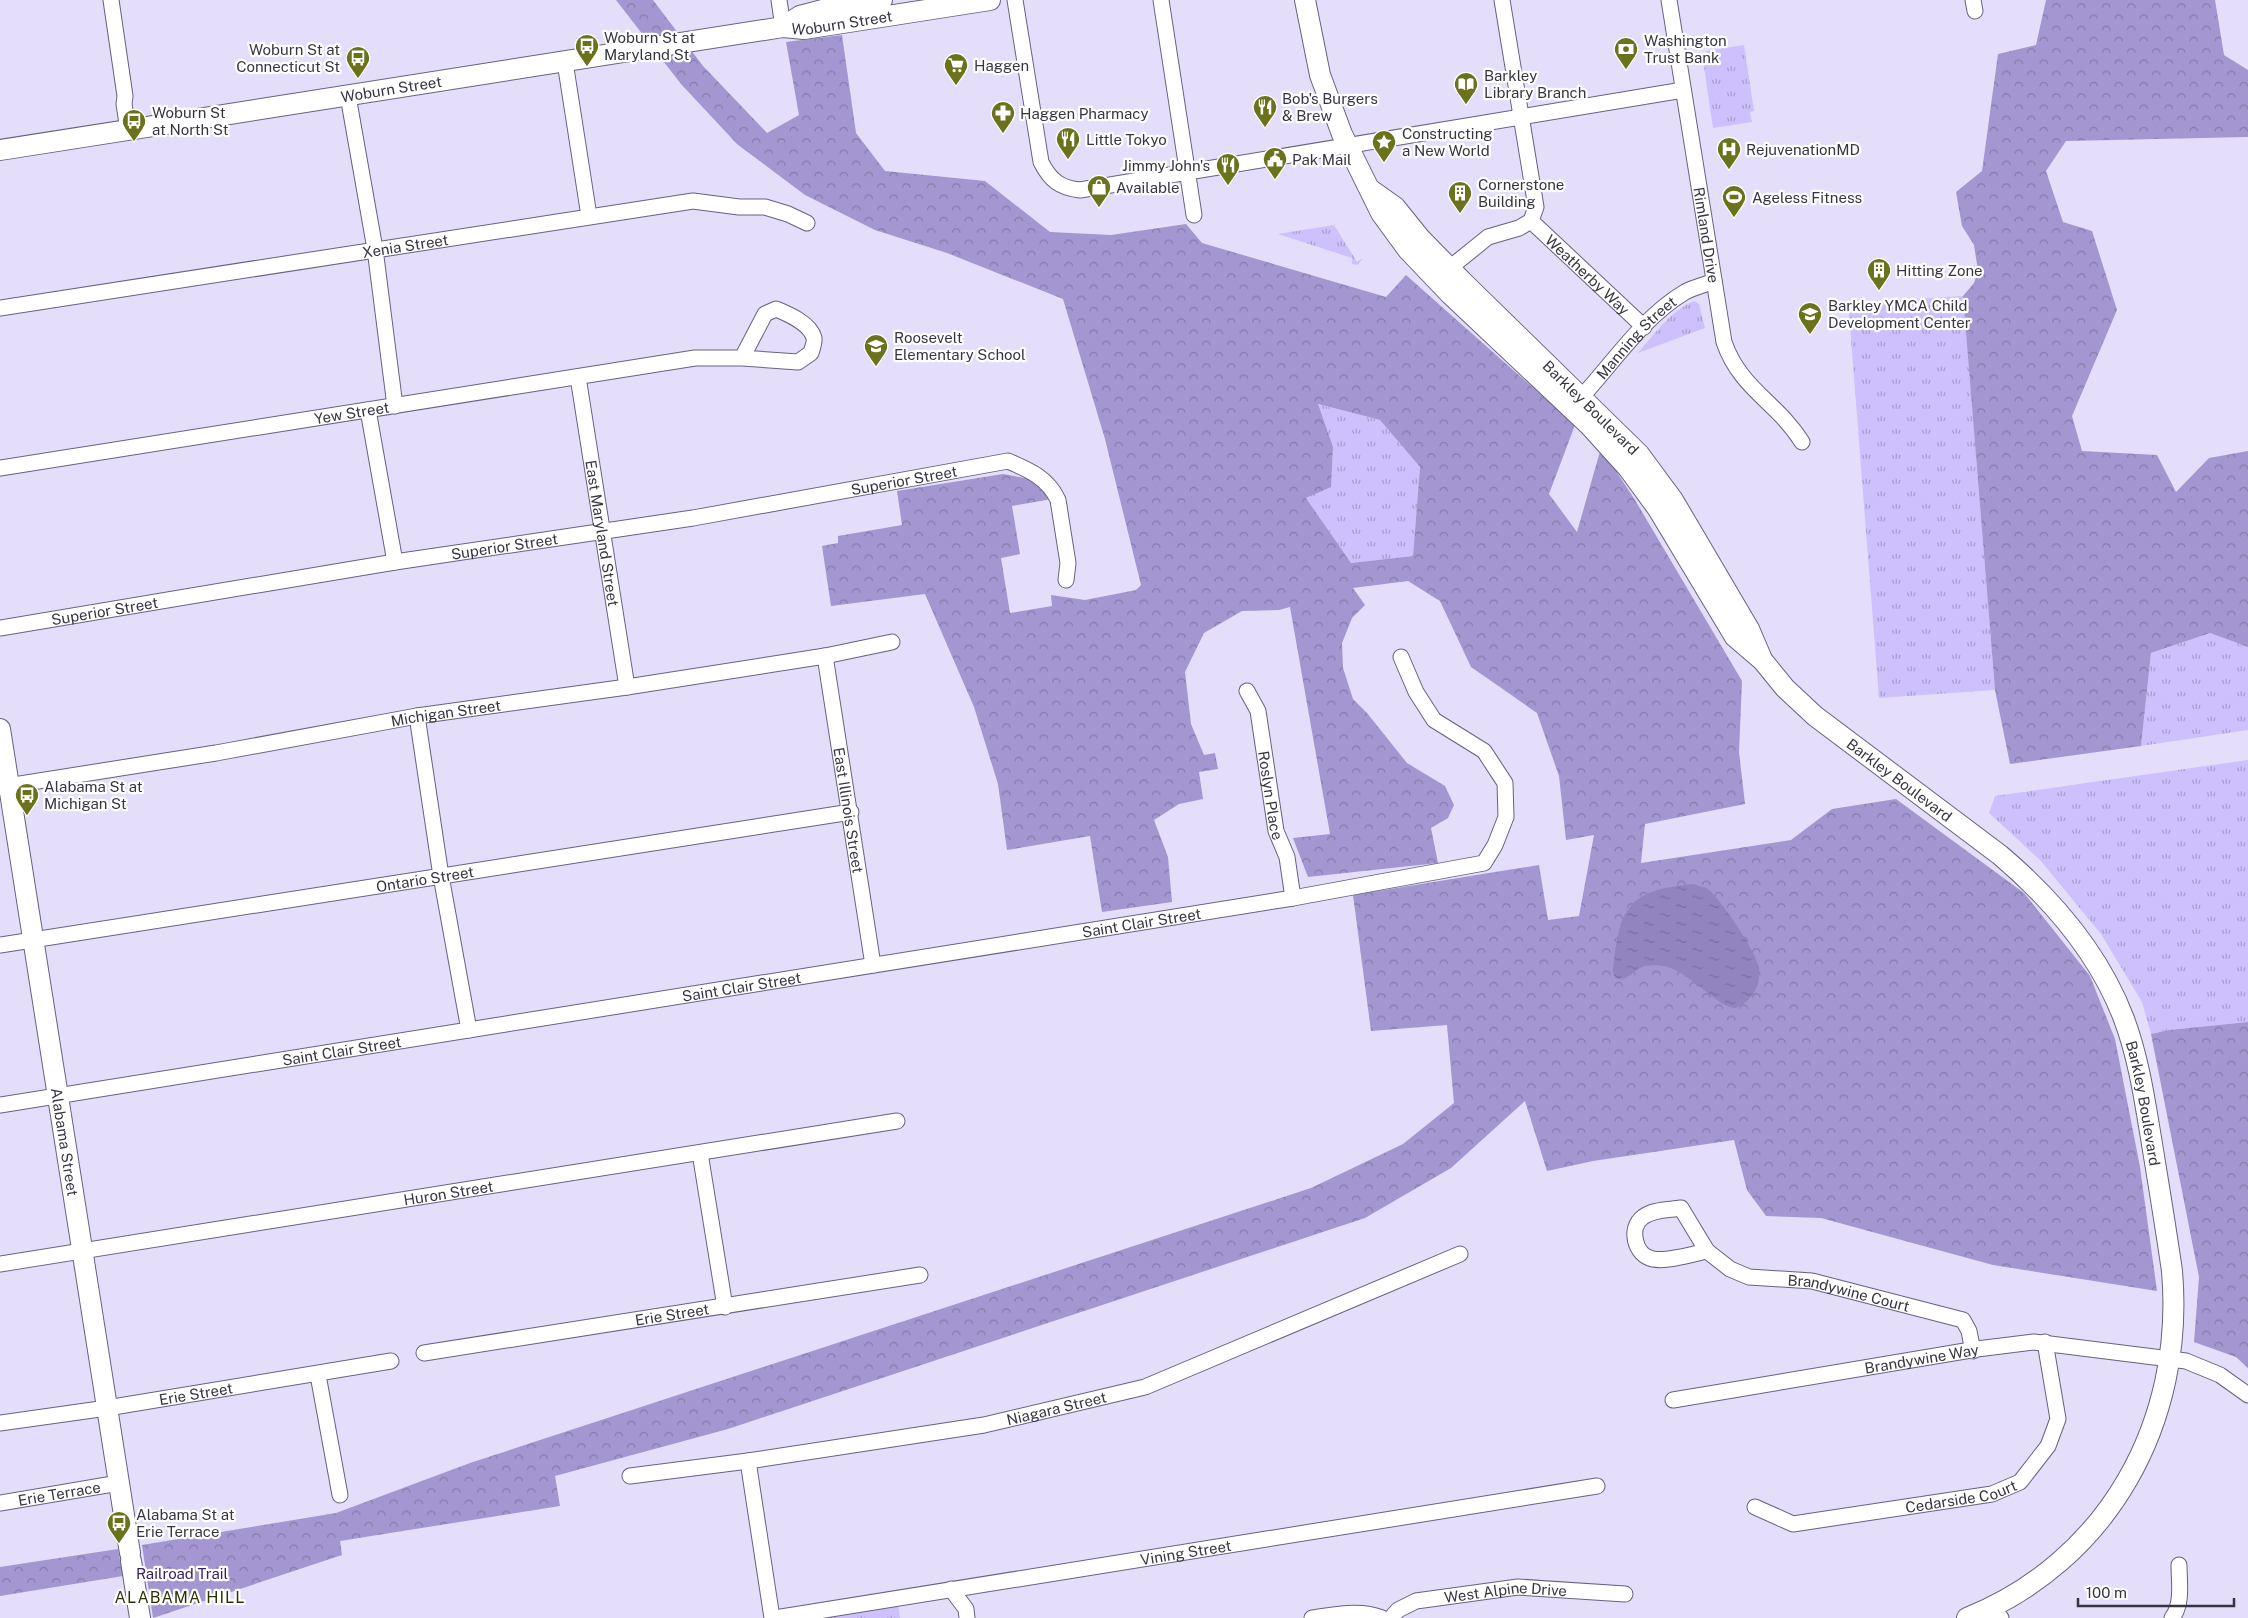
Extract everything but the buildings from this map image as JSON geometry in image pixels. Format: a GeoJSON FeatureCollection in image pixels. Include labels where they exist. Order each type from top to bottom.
{"type":"FeatureCollection","features":[{"type":"Feature","properties":{"kind":"main road","name":"Woburn Street"},"geometry":{"type":"LineString","coordinates":[[783,27],[800,16],[830,8],[882,0]]}},
{"type":"Feature","properties":{"kind":"main road","name":"Woburn Street"},"geometry":{"type":"LineString","coordinates":[[0,150],[783,27],[804,29],[990,0]]}},
{"type":"Feature","properties":{"kind":"main road","name":"Barkley Boulevard"},"geometry":{"type":"LineString","coordinates":[[1305,0],[1320,75],[1348,146],[1372,190],[1395,208],[1420,238],[1443,274],[1576,402],[1639,454],[1673,500],[1749,629],[1763,661],[1785,688],[1815,716],[2000,855],[2029,880],[2068,922],[2099,968],[2124,1019],[2143,1089],[2172,1271],[2174,1318],[2171,1358],[2163,1398],[2134,1470],[2103,1516],[2059,1562],[1997,1612],[1967,1618]]}},
{"type":"Feature","properties":{"kind":"main road","name":"Alabama Street"},"geometry":{"type":"LineString","coordinates":[[0,729],[4,786],[33,941],[140,1618]]}},
{"type":"Feature","properties":{"kind":"street"},"geometry":{"type":"LineString","coordinates":[[111,0],[128,130]]}},
{"type":"Feature","properties":{"kind":"street"},"geometry":{"type":"LineString","coordinates":[[779,0],[783,27]]}},
{"type":"Feature","properties":{"kind":"street"},"geometry":{"type":"LineString","coordinates":[[1015,0],[1041,162],[1046,172],[1065,188],[1080,190],[1683,90]]}},
{"type":"Feature","properties":{"kind":"street"},"geometry":{"type":"LineString","coordinates":[[1161,0],[1194,216]]}},
{"type":"Feature","properties":{"kind":"street"},"geometry":{"type":"LineString","coordinates":[[1443,274],[1488,237],[1520,228],[1530,221],[1536,207],[1502,0]]}},
{"type":"Feature","properties":{"kind":"street","name":"Rimland Drive"},"geometry":{"type":"LineString","coordinates":[[1669,0],[1724,342],[1729,357],[1740,374],[1756,393],[1794,428],[1802,442]]}},
{"type":"Feature","properties":{"kind":"street"},"geometry":{"type":"LineString","coordinates":[[564,62],[589,216]]}},
{"type":"Feature","properties":{"kind":"street"},"geometry":{"type":"LineString","coordinates":[[348,96],[375,249],[395,406]]}},
{"type":"Feature","properties":{"kind":"street","name":"Xenia Street"},"geometry":{"type":"LineString","coordinates":[[0,308],[692,201],[739,208],[765,207],[788,214],[807,223]]}},
{"type":"Feature","properties":{"kind":"street","name":"Weatherby Way"},"geometry":{"type":"LineString","coordinates":[[1530,221],[1644,327]]}},
{"type":"Feature","properties":{"kind":"street","name":"Manning Street"},"geometry":{"type":"LineString","coordinates":[[1576,402],[1644,327],[1674,300],[1687,291],[1714,281]]}},
{"type":"Feature","properties":{"kind":"street"},"geometry":{"type":"LineString","coordinates":[[776,309],[792,316],[810,330],[814,339],[811,353],[798,362],[742,358],[765,314],[776,309]]}},
{"type":"Feature","properties":{"kind":"street","name":"Yew Street"},"geometry":{"type":"LineString","coordinates":[[0,468],[703,358],[742,358]]}},
{"type":"Feature","properties":{"kind":"street","name":"East Maryland Street"},"geometry":{"type":"LineString","coordinates":[[578,377],[627,687]]}},
{"type":"Feature","properties":{"kind":"street"},"geometry":{"type":"LineString","coordinates":[[368,410],[395,562]]}},
{"type":"Feature","properties":{"kind":"street","name":"Superior Street"},"geometry":{"type":"LineString","coordinates":[[0,628],[395,562],[603,532],[1008,460],[1031,470],[1054,490],[1058,500],[1068,564],[1066,580]]}},
{"type":"Feature","properties":{"kind":"street","name":"Michigan Street"},"geometry":{"type":"LineString","coordinates":[[4,786],[216,753],[417,716],[627,687],[825,656],[892,642]]}},
{"type":"Feature","properties":{"kind":"street","name":"East Illinois Street"},"geometry":{"type":"LineString","coordinates":[[825,656],[851,812],[873,965]]}},
{"type":"Feature","properties":{"kind":"street","name":"Saint Clair Street"},"geometry":{"type":"LineString","coordinates":[[0,1105],[1293,898],[1484,863],[1496,845],[1506,817],[1506,783],[1484,751],[1434,720],[1416,692],[1401,657]]}},
{"type":"Feature","properties":{"kind":"street","name":"Roslyn Place"},"geometry":{"type":"LineString","coordinates":[[1247,691],[1258,711],[1276,831],[1287,857],[1293,898]]}},
{"type":"Feature","properties":{"kind":"street"},"geometry":{"type":"LineString","coordinates":[[417,716],[441,876],[470,1030]]}},
{"type":"Feature","properties":{"kind":"street","name":"Ontario Street"},"geometry":{"type":"LineString","coordinates":[[0,945],[851,812]]}},
{"type":"Feature","properties":{"kind":"street","name":"Huron Street"},"geometry":{"type":"LineString","coordinates":[[0,1264],[897,1121]]}},
{"type":"Feature","properties":{"kind":"street"},"geometry":{"type":"LineString","coordinates":[[700,1153],[725,1307]]}},
{"type":"Feature","properties":{"kind":"street","name":"Brandywine Court"},"geometry":{"type":"LineString","coordinates":[[1707,1252],[1654,1259],[1646,1256],[1638,1246],[1636,1228],[1644,1216],[1681,1208],[1707,1252],[1730,1269],[1749,1277],[1812,1281],[1963,1320],[1969,1331],[1973,1351]]}},
{"type":"Feature","properties":{"kind":"street","name":"Niagara Street"},"geometry":{"type":"LineString","coordinates":[[630,1476],[748,1461],[984,1425],[1145,1387],[1460,1254]]}},
{"type":"Feature","properties":{"kind":"street","name":"Erie Street"},"geometry":{"type":"LineString","coordinates":[[424,1353],[920,1275]]}},
{"type":"Feature","properties":{"kind":"street","name":"Brandywine Way"},"geometry":{"type":"LineString","coordinates":[[1673,1400],[2021,1342],[2045,1342],[2171,1358],[2202,1366],[2220,1375],[2248,1395]]}},
{"type":"Feature","properties":{"kind":"street","name":"Cedarside Court"},"geometry":{"type":"LineString","coordinates":[[1755,1507],[1793,1524],[1992,1494],[2020,1482],[2048,1446],[2058,1419],[2045,1342]]}},
{"type":"Feature","properties":{"kind":"street","name":"Erie Street"},"geometry":{"type":"LineString","coordinates":[[0,1423],[318,1375],[391,1361]]}},
{"type":"Feature","properties":{"kind":"street"},"geometry":{"type":"LineString","coordinates":[[318,1375],[340,1495]]}},
{"type":"Feature","properties":{"kind":"street"},"geometry":{"type":"LineString","coordinates":[[748,1461],[774,1618]]}},
{"type":"Feature","properties":{"kind":"street","name":"Erie Terrace"},"geometry":{"type":"LineString","coordinates":[[0,1503],[119,1483]]}},
{"type":"Feature","properties":{"kind":"street","name":"Vining Street"},"geometry":{"type":"LineString","coordinates":[[774,1618],[1597,1486]]}},
{"type":"Feature","properties":{"kind":"street"},"geometry":{"type":"LineString","coordinates":[[2172,1618],[2176,1613],[2180,1591],[2179,1565]]}},
{"type":"Feature","properties":{"kind":"street","name":"West Alpine Drive"},"geometry":{"type":"LineString","coordinates":[[1392,1618],[1398,1610],[1416,1601],[1518,1587],[1625,1594]]}},
{"type":"Feature","properties":{"kind":"street"},"geometry":{"type":"LineString","coordinates":[[951,1589],[966,1609],[968,1618]]}},
{"type":"Feature","properties":{"kind":"street"},"geometry":{"type":"LineString","coordinates":[[1312,1618],[1357,1612],[1372,1614],[1382,1618]]}},
{"type":"Feature","properties":{"kind":"green space"},"geometry":{"type":"Polygon","coordinates":[[[616,0],[653,0],[703,66],[767,133],[799,115],[786,42],[842,35],[856,133],[885,171],[985,181],[1050,232],[1111,235],[1186,224],[1202,243],[1386,297],[1406,275],[1575,425],[1549,494],[1577,532],[1601,448],[1635,500],[1742,681],[1739,752],[1745,804],[1645,824],[1641,863],[1791,840],[1832,809],[1896,799],[2024,893],[2090,976],[2115,1039],[2140,1167],[2157,1291],[1993,1265],[1821,1218],[1766,1216],[1747,1190],[1734,1140],[1593,1161],[1547,1171],[1525,1101],[1451,1168],[1365,1218],[728,1429],[555,1476],[560,1506],[340,1541],[342,1555],[153,1618],[142,1545],[336,1513],[470,1463],[1311,1188],[1403,1144],[1454,1103],[1447,1025],[1371,1031],[1353,895],[1539,865],[1548,920],[1579,916],[1594,835],[1566,840],[1559,776],[1537,713],[1471,667],[1440,601],[1408,581],[1353,588],[1365,605],[1352,618],[1342,643],[1343,668],[1353,699],[1367,713],[1407,763],[1445,786],[1454,805],[1448,818],[1431,828],[1438,863],[1308,877],[1293,838],[1330,834],[1290,607],[1279,610],[1242,611],[1204,633],[1185,672],[1191,724],[1204,755],[1215,753],[1218,769],[1199,772],[1203,799],[1179,804],[1154,820],[1168,857],[1172,902],[1102,912],[1090,836],[1007,850],[998,784],[974,707],[925,594],[831,606],[822,546],[838,543],[838,536],[902,525],[897,491],[1003,474],[1030,479],[1052,499],[1012,506],[1020,554],[1001,558],[1010,613],[1052,606],[1051,595],[1085,600],[1136,590],[1141,585],[1105,439],[1063,299],[947,253],[875,230],[805,195],[737,144],[681,84],[616,0]],[[1318,404],[1333,447],[1331,487],[1306,498],[1351,563],[1413,556],[1420,467],[1380,420],[1318,404]]]}},
{"type":"Feature","properties":{"kind":"green space"},"geometry":{"type":"Polygon","coordinates":[[[2046,0],[2215,0],[2224,55],[2248,70],[2248,137],[2066,141],[2046,171],[2063,222],[2092,231],[2117,310],[2072,416],[2082,451],[2157,455],[2176,492],[2209,458],[2248,451],[2248,647],[2210,633],[2151,653],[2141,746],[2010,764],[1995,690],[1963,296],[1974,283],[1978,271],[1974,245],[1962,226],[1956,192],[1982,171],[1998,54],[2036,45],[2046,0]]]}},
{"type":"Feature","properties":{"kind":"green space"},"geometry":{"type":"Polygon","coordinates":[[[1744,45],[1754,111],[1750,112],[1752,122],[1713,128],[1703,60],[1707,59],[1706,51],[1744,45]]]}},
{"type":"Feature","properties":{"kind":"green space"},"geometry":{"type":"Polygon","coordinates":[[[1334,225],[1357,262],[1363,258],[1358,265],[1352,264],[1352,258],[1278,234],[1334,225]]]}},
{"type":"Feature","properties":{"kind":"green space"},"geometry":{"type":"Polygon","coordinates":[[[1963,296],[1995,690],[1879,698],[1849,313],[1897,300],[1963,296]]]}},
{"type":"Feature","properties":{"kind":"green space"},"geometry":{"type":"Polygon","coordinates":[[[1694,301],[1699,304],[1705,328],[1638,353],[1670,317],[1685,305],[1694,301]]]}},
{"type":"Feature","properties":{"kind":"green space"},"geometry":{"type":"Polygon","coordinates":[[[1317,404],[1380,420],[1420,467],[1413,556],[1351,563],[1306,498],[1331,486],[1333,447],[1317,404]]]}},
{"type":"Feature","properties":{"kind":"green space"},"geometry":{"type":"Polygon","coordinates":[[[2210,633],[2248,647],[2248,730],[2141,746],[2151,653],[2210,633]]]}},
{"type":"Feature","properties":{"kind":"green space"},"geometry":{"type":"Polygon","coordinates":[[[2248,760],[2248,1022],[2169,1030],[2151,1034],[2142,1002],[2101,934],[2040,860],[1989,813],[1995,796],[2248,760]]]}},
{"type":"Feature","properties":{"kind":"green space"},"geometry":{"type":"Polygon","coordinates":[[[2248,1022],[2248,1368],[2236,1357],[2194,1342],[2199,1277],[2151,1034],[2169,1030],[2248,1022]]]}},
{"type":"Feature","properties":{"kind":"green space","name":"Railroad Trail"},"geometry":{"type":"Polygon","coordinates":[[[118,1549],[123,1576],[0,1596],[0,1567],[118,1549]]]}},
{"type":"Feature","properties":{"kind":"green space"},"geometry":{"type":"Polygon","coordinates":[[[898,1604],[900,1618],[803,1618],[898,1604]]]}},
{"type":"Feature","properties":{"kind":"water"},"geometry":{"type":"Polygon","coordinates":[[[1694,884],[1708,889],[1714,895],[1738,927],[1757,961],[1759,973],[1756,988],[1744,1004],[1735,1008],[1721,1002],[1683,974],[1664,966],[1645,966],[1623,979],[1615,978],[1613,972],[1619,932],[1631,906],[1654,891],[1694,884]]]}},
{"type":"Feature","properties":{"kind":"place","name":"Woburn St at Maryland St"},"geometry":{"type":"Point","coordinates":[587,67]}},
{"type":"Feature","properties":{"kind":"place","name":"Washington Trust Bank"},"geometry":{"type":"Point","coordinates":[1626,70]}},
{"type":"Feature","properties":{"kind":"place","name":"Woburn St at Connecticut St"},"geometry":{"type":"Point","coordinates":[358,79]}},
{"type":"Feature","properties":{"kind":"place","name":"Haggen"},"geometry":{"type":"Point","coordinates":[956,86]}},
{"type":"Feature","properties":{"kind":"place","name":"Barkley Library Branch"},"geometry":{"type":"Point","coordinates":[1466,105]}},
{"type":"Feature","properties":{"kind":"place","name":"Bob's Burgers & Brew"},"geometry":{"type":"Point","coordinates":[1265,128]}},
{"type":"Feature","properties":{"kind":"place","name":"Haggen Pharmacy"},"geometry":{"type":"Point","coordinates":[1003,134]}},
{"type":"Feature","properties":{"kind":"place","name":"Woburn St at North St"},"geometry":{"type":"Point","coordinates":[134,142]}},
{"type":"Feature","properties":{"kind":"place","name":"Little Tokyo"},"geometry":{"type":"Point","coordinates":[1068,160]}},
{"type":"Feature","properties":{"kind":"place","name":"Constructing a New World"},"geometry":{"type":"Point","coordinates":[1384,163]}},
{"type":"Feature","properties":{"kind":"place","name":"RejuvenationMD"},"geometry":{"type":"Point","coordinates":[1729,170]}},
{"type":"Feature","properties":{"kind":"place","name":"Pak Mail"},"geometry":{"type":"Point","coordinates":[1275,180]}},
{"type":"Feature","properties":{"kind":"place","name":"Jimmy John's"},"geometry":{"type":"Point","coordinates":[1228,186]}},
{"type":"Feature","properties":{"kind":"place","name":"Available"},"geometry":{"type":"Point","coordinates":[1099,208]}},
{"type":"Feature","properties":{"kind":"place","name":"Cornerstone Building"},"geometry":{"type":"Point","coordinates":[1460,214]}},
{"type":"Feature","properties":{"kind":"place","name":"Ageless Fitness"},"geometry":{"type":"Point","coordinates":[1734,218]}},
{"type":"Feature","properties":{"kind":"place","name":"Hitting Zone"},"geometry":{"type":"Point","coordinates":[1879,291]}},
{"type":"Feature","properties":{"kind":"place","name":"Barkley YMCA Child Development Center"},"geometry":{"type":"Point","coordinates":[1810,335]}},
{"type":"Feature","properties":{"kind":"place","name":"Roosevelt Elementary School"},"geometry":{"type":"Point","coordinates":[876,367]}},
{"type":"Feature","properties":{"kind":"place","name":"Alabama St at Michigan St"},"geometry":{"type":"Point","coordinates":[27,816]}},
{"type":"Feature","properties":{"kind":"place","name":"Alabama St at Erie Terrace"},"geometry":{"type":"Point","coordinates":[119,1544]}},
{"type":"Feature","properties":{"kind":"district","name":"ALABAMA HILL"},"geometry":{"type":"Point","coordinates":[180,1597]}}]}
